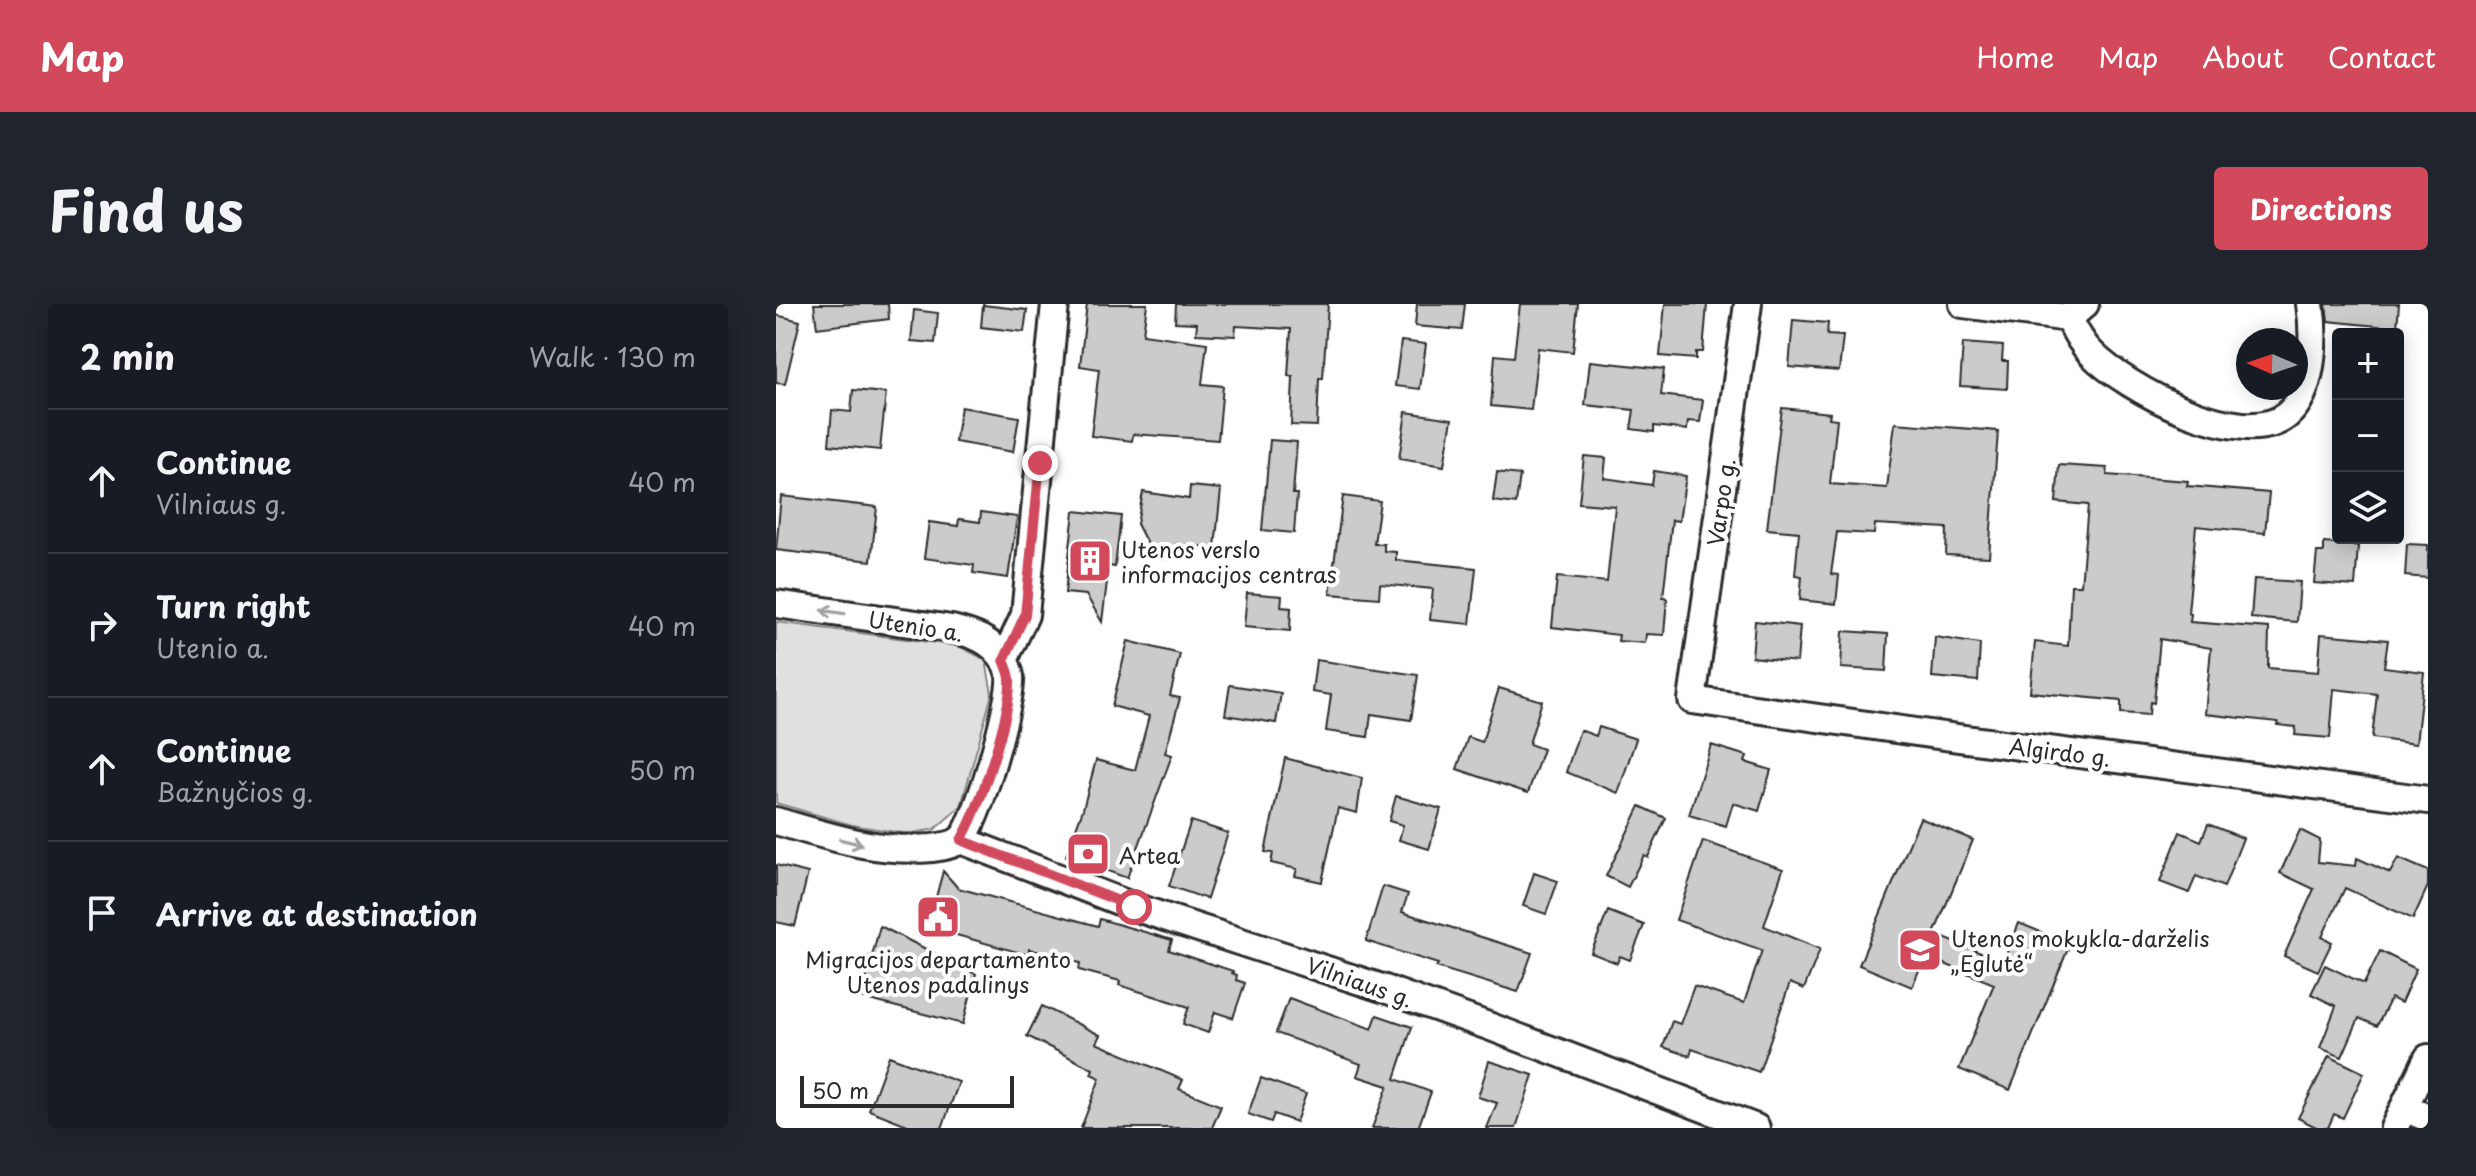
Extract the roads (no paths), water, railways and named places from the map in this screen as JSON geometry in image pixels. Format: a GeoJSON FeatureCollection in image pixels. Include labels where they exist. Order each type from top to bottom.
{"type":"FeatureCollection","features":[{"type":"Feature","properties":{"kind":"street"},"geometry":{"type":"LineString","coordinates":[[776,821],[847,842],[894,850],[940,847],[961,840],[973,819],[1007,706],[1010,676],[1004,660],[1025,615],[1055,304]]}},
{"type":"Feature","properties":{"kind":"street","name":"Varpo g."},"geometry":{"type":"LineString","coordinates":[[1692,700],[1748,304]]}},
{"type":"Feature","properties":{"kind":"street"},"geometry":{"type":"LineString","coordinates":[[1963,304],[2077,311],[2078,337],[2094,356],[2154,397],[2232,425],[2261,426],[2286,416],[2302,397],[2309,361],[2310,304]]}},
{"type":"Feature","properties":{"kind":"street","name":"Utenio a."},"geometry":{"type":"LineString","coordinates":[[776,604],[952,629],[976,635],[993,646],[1004,660]]}},
{"type":"Feature","properties":{"kind":"street","name":"Algirdo g."},"geometry":{"type":"LineString","coordinates":[[1692,700],[2428,800]]}},
{"type":"Feature","properties":{"kind":"street","name":"Vilniaus g."},"geometry":{"type":"LineString","coordinates":[[961,840],[1134,907],[1491,1027],[1756,1128]]}},
{"type":"Feature","properties":{"kind":"street"},"geometry":{"type":"LineString","coordinates":[[2428,1058],[2399,1118],[2428,1118]]}},
{"type":"Feature","properties":{"kind":"place","name":"Utenos verslo informacijos centras"},"geometry":{"type":"Point","coordinates":[1090,561]}},
{"type":"Feature","properties":{"kind":"place","name":"Artea"},"geometry":{"type":"Point","coordinates":[1088,854]}},
{"type":"Feature","properties":{"kind":"place","name":"Migracijos departamento Utenos padalinys"},"geometry":{"type":"Point","coordinates":[938,917]}},
{"type":"Feature","properties":{"kind":"place","name":"Utenos mokykla-darželis „Eglutė“"},"geometry":{"type":"Point","coordinates":[1920,950]}}]}
